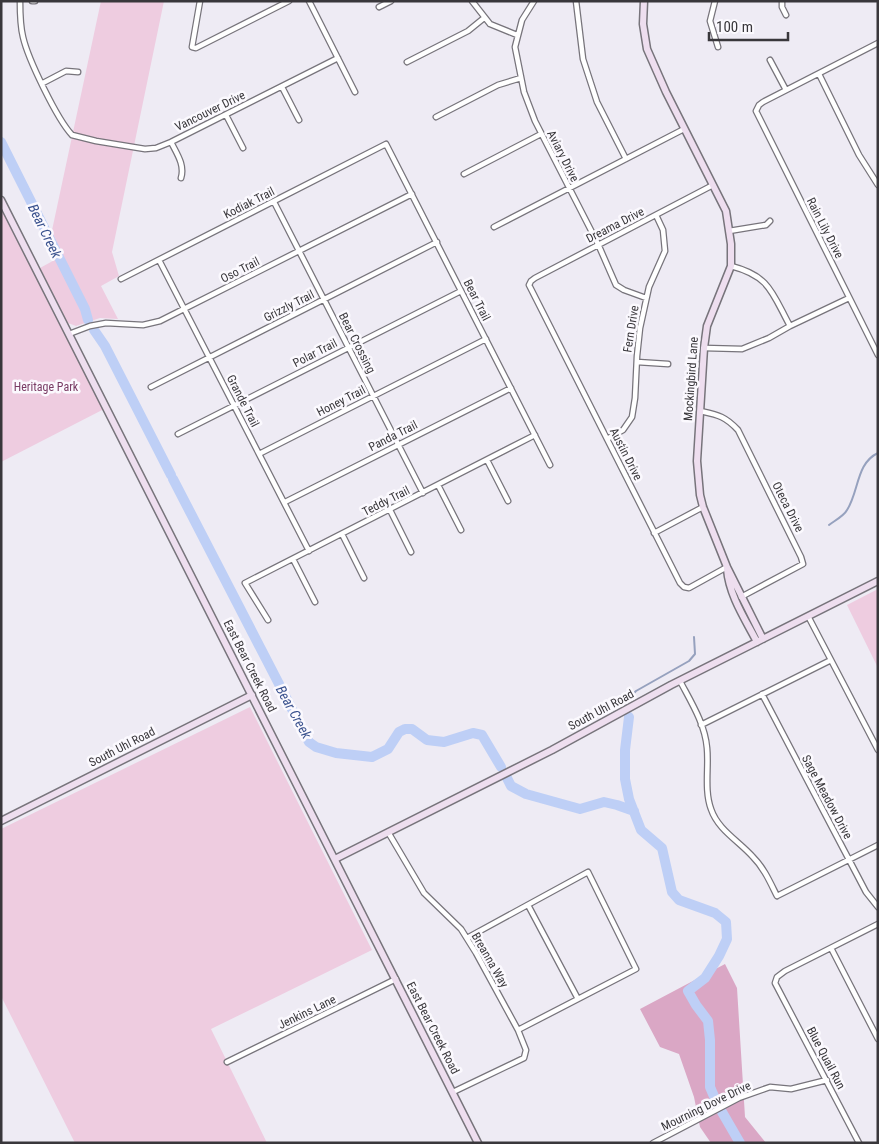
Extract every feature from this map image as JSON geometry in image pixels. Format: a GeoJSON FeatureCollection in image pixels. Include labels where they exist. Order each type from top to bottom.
{"type":"FeatureCollection","features":[{"type":"Feature","properties":{"kind":"main road","name":"Mockingbird Lane"},"geometry":{"type":"LineString","coordinates":[[644,1],[643,24],[647,49],[684,129],[726,211],[731,266],[707,326],[697,461],[703,507],[727,568],[735,579],[739,599],[760,640]]}},
{"type":"Feature","properties":{"kind":"main road","name":"East Bear Creek Road"},"geometry":{"type":"LineString","coordinates":[[1,200],[478,1143]]}},
{"type":"Feature","properties":{"kind":"main road","name":"South Uhl Road"},"geometry":{"type":"LineString","coordinates":[[335,859],[552,750],[680,681],[878,581]]}},
{"type":"Feature","properties":{"kind":"main road","name":"South Uhl Road"},"geometry":{"type":"LineString","coordinates":[[1,820],[252,695]]}},
{"type":"Feature","properties":{"kind":"street"},"geometry":{"type":"LineString","coordinates":[[20,1],[23,39],[43,84],[66,71],[78,72]]}},
{"type":"Feature","properties":{"kind":"street"},"geometry":{"type":"LineString","coordinates":[[200,1],[192,47],[196,48],[289,1]]}},
{"type":"Feature","properties":{"kind":"street"},"geometry":{"type":"LineString","coordinates":[[309,1],[355,92]]}},
{"type":"Feature","properties":{"kind":"street"},"geometry":{"type":"LineString","coordinates":[[379,7],[391,1]]}},
{"type":"Feature","properties":{"kind":"street"},"geometry":{"type":"LineString","coordinates":[[472,1],[490,24],[517,35]]}},
{"type":"Feature","properties":{"kind":"street","name":"Aviary Drive"},"geometry":{"type":"LineString","coordinates":[[534,1],[522,20],[515,47],[521,78],[535,121],[598,244],[616,285],[646,298]]}},
{"type":"Feature","properties":{"kind":"street"},"geometry":{"type":"LineString","coordinates":[[576,1],[582,60],[597,102],[626,159]]}},
{"type":"Feature","properties":{"kind":"street"},"geometry":{"type":"LineString","coordinates":[[715,1],[710,21],[718,47]]}},
{"type":"Feature","properties":{"kind":"street"},"geometry":{"type":"LineString","coordinates":[[782,1],[782,7],[786,15]]}},
{"type":"Feature","properties":{"kind":"street"},"geometry":{"type":"LineString","coordinates":[[408,62],[468,31],[484,18]]}},
{"type":"Feature","properties":{"kind":"street"},"geometry":{"type":"LineString","coordinates":[[770,60],[786,90],[878,43]]}},
{"type":"Feature","properties":{"kind":"street","name":"Vancouver Drive"},"geometry":{"type":"LineString","coordinates":[[43,84],[65,127],[72,135],[145,149],[156,148],[170,142],[338,58]]}},
{"type":"Feature","properties":{"kind":"street"},"geometry":{"type":"LineString","coordinates":[[819,74],[860,155],[878,185]]}},
{"type":"Feature","properties":{"kind":"street"},"geometry":{"type":"LineString","coordinates":[[436,117],[498,85],[521,78]]}},
{"type":"Feature","properties":{"kind":"street"},"geometry":{"type":"LineString","coordinates":[[282,87],[299,120]]}},
{"type":"Feature","properties":{"kind":"street","name":"Rain Lily Drive"},"geometry":{"type":"LineString","coordinates":[[786,90],[758,105],[756,111],[878,355]]}},
{"type":"Feature","properties":{"kind":"street"},"geometry":{"type":"LineString","coordinates":[[226,115],[243,148]]}},
{"type":"Feature","properties":{"kind":"street"},"geometry":{"type":"LineString","coordinates":[[494,227],[684,129]]}},
{"type":"Feature","properties":{"kind":"street"},"geometry":{"type":"LineString","coordinates":[[464,174],[541,134]]}},
{"type":"Feature","properties":{"kind":"street"},"geometry":{"type":"LineString","coordinates":[[170,142],[182,165],[181,178]]}},
{"type":"Feature","properties":{"kind":"street","name":"Bear Trail"},"geometry":{"type":"LineString","coordinates":[[386,144],[550,465]]}},
{"type":"Feature","properties":{"kind":"street","name":"Kodiak Trail"},"geometry":{"type":"LineString","coordinates":[[121,279],[386,144]]}},
{"type":"Feature","properties":{"kind":"street","name":"Dreama Drive"},"geometry":{"type":"LineString","coordinates":[[529,286],[530,281],[535,278],[713,185]]}},
{"type":"Feature","properties":{"kind":"street","name":"Oso Trail"},"geometry":{"type":"LineString","coordinates":[[69,334],[90,326],[106,323],[143,325],[160,321],[412,194]]}},
{"type":"Feature","properties":{"kind":"street","name":"Bear Crossing"},"geometry":{"type":"LineString","coordinates":[[274,202],[423,493]]}},
{"type":"Feature","properties":{"kind":"street","name":"Fern Drive"},"geometry":{"type":"LineString","coordinates":[[606,439],[623,430],[632,417],[636,398],[636,362],[640,328],[649,287],[665,251],[663,230],[656,215]]}},
{"type":"Feature","properties":{"kind":"street"},"geometry":{"type":"LineString","coordinates":[[729,231],[766,225],[770,221]]}},
{"type":"Feature","properties":{"kind":"street","name":"Grizzly Trail"},"geometry":{"type":"LineString","coordinates":[[151,388],[437,242]]}},
{"type":"Feature","properties":{"kind":"street","name":"Grande Trail"},"geometry":{"type":"LineString","coordinates":[[160,260],[309,551]]}},
{"type":"Feature","properties":{"kind":"street"},"geometry":{"type":"LineString","coordinates":[[731,266],[748,270],[767,285],[790,326]]}},
{"type":"Feature","properties":{"kind":"street","name":"Austin Drive"},"geometry":{"type":"LineString","coordinates":[[529,286],[680,583],[684,587],[689,588],[727,568]]}},
{"type":"Feature","properties":{"kind":"street","name":"Polar Trail"},"geometry":{"type":"LineString","coordinates":[[178,434],[462,291]]}},
{"type":"Feature","properties":{"kind":"street"},"geometry":{"type":"LineString","coordinates":[[704,348],[742,349],[769,338],[849,298]]}},
{"type":"Feature","properties":{"kind":"street","name":"Honey Trail"},"geometry":{"type":"LineString","coordinates":[[260,454],[486,339]]}},
{"type":"Feature","properties":{"kind":"street"},"geometry":{"type":"LineString","coordinates":[[636,362],[668,364]]}},
{"type":"Feature","properties":{"kind":"street","name":"Panda Trail"},"geometry":{"type":"LineString","coordinates":[[285,502],[511,388]]}},
{"type":"Feature","properties":{"kind":"street","name":"Oteca Drive"},"geometry":{"type":"LineString","coordinates":[[700,411],[722,416],[738,430],[803,564],[739,599]]}},
{"type":"Feature","properties":{"kind":"street","name":"Teddy Trail"},"geometry":{"type":"LineString","coordinates":[[268,620],[245,583],[535,435]]}},
{"type":"Feature","properties":{"kind":"street"},"geometry":{"type":"LineString","coordinates":[[487,460],[508,501]]}},
{"type":"Feature","properties":{"kind":"street"},"geometry":{"type":"LineString","coordinates":[[438,485],[461,530]]}},
{"type":"Feature","properties":{"kind":"street"},"geometry":{"type":"LineString","coordinates":[[654,532],[703,507]]}},
{"type":"Feature","properties":{"kind":"street"},"geometry":{"type":"LineString","coordinates":[[390,510],[411,552]]}},
{"type":"Feature","properties":{"kind":"street"},"geometry":{"type":"LineString","coordinates":[[342,534],[364,578]]}},
{"type":"Feature","properties":{"kind":"street"},"geometry":{"type":"LineString","coordinates":[[293,559],[315,602]]}},
{"type":"Feature","properties":{"kind":"street"},"geometry":{"type":"LineString","coordinates":[[808,616],[878,750]]}},
{"type":"Feature","properties":{"kind":"street"},"geometry":{"type":"LineString","coordinates":[[701,725],[831,660]]}},
{"type":"Feature","properties":{"kind":"street"},"geometry":{"type":"LineString","coordinates":[[680,681],[700,718],[707,746],[708,791],[711,809],[722,827],[753,856],[764,870],[777,896],[878,845]]}},
{"type":"Feature","properties":{"kind":"street","name":"Sage Meadow Drive"},"geometry":{"type":"LineString","coordinates":[[762,694],[866,892],[878,906]]}},
{"type":"Feature","properties":{"kind":"street","name":"Breanna Way"},"geometry":{"type":"LineString","coordinates":[[388,832],[424,893],[461,929],[467,938],[518,1030],[526,1050],[524,1058],[452,1092]]}},
{"type":"Feature","properties":{"kind":"street"},"geometry":{"type":"LineString","coordinates":[[467,938],[588,872],[636,969],[518,1030]]}},
{"type":"Feature","properties":{"kind":"street"},"geometry":{"type":"LineString","coordinates":[[528,905],[578,1000]]}},
{"type":"Feature","properties":{"kind":"street"},"geometry":{"type":"LineString","coordinates":[[878,924],[831,948],[878,1039]]}},
{"type":"Feature","properties":{"kind":"street","name":"Blue Quail Run"},"geometry":{"type":"LineString","coordinates":[[831,948],[785,971],[777,977],[775,983],[859,1143]]}},
{"type":"Feature","properties":{"kind":"street","name":"Jenkins Lane"},"geometry":{"type":"LineString","coordinates":[[227,1062],[396,979]]}},
{"type":"Feature","properties":{"kind":"street","name":"Mourning Dove Drive"},"geometry":{"type":"LineString","coordinates":[[653,1143],[739,1098],[770,1087],[791,1089],[826,1080]]}},
{"type":"Feature","properties":{"kind":"green space"},"geometry":{"type":"Polygon","coordinates":[[[101,1],[164,1],[112,252],[119,276],[101,286],[118,319],[100,318],[76,326],[68,323],[40,268],[60,257],[51,235],[101,1]]]}},
{"type":"Feature","properties":{"kind":"green space","name":"Heritage Park"},"geometry":{"type":"Polygon","coordinates":[[[1,196],[108,407],[1,462],[1,196]]]}},
{"type":"Feature","properties":{"kind":"green space"},"geometry":{"type":"Polygon","coordinates":[[[878,589],[878,668],[847,605],[878,589]]]}},
{"type":"Feature","properties":{"kind":"green space"},"geometry":{"type":"Polygon","coordinates":[[[250,707],[372,950],[211,1029],[267,1143],[75,1143],[1,996],[1,829],[250,707]]]}},
{"type":"Feature","properties":{"kind":"shaded area"},"geometry":{"type":"Polygon","coordinates":[[[725,964],[737,988],[745,1117],[766,1143],[711,1143],[700,1127],[694,1097],[679,1054],[660,1047],[640,1009],[725,964]]]}},
{"type":"Feature","properties":{"kind":"waterway","name":"Bear Creek"},"geometry":{"type":"LineString","coordinates":[[1,142],[85,309],[88,320]]}},
{"type":"Feature","properties":{"kind":"waterway","name":"Bear Creek"},"geometry":{"type":"LineString","coordinates":[[94,330],[105,346],[171,475]]}},
{"type":"Feature","properties":{"kind":"waterway"},"geometry":{"type":"LineString","coordinates":[[829,525],[846,512],[862,471],[871,458],[878,453]]}},
{"type":"Feature","properties":{"kind":"waterway","name":"Bear Creek"},"geometry":{"type":"LineString","coordinates":[[173,479],[309,742],[316,747],[336,753],[372,757],[388,749],[399,732],[405,729],[412,729],[427,740],[444,742],[473,733],[482,735],[501,767]]}},
{"type":"Feature","properties":{"kind":"waterway"},"geometry":{"type":"LineString","coordinates":[[628,702],[628,699],[636,691],[689,661],[695,654],[694,637]]}},
{"type":"Feature","properties":{"kind":"waterway","name":"Bear Creek"},"geometry":{"type":"LineString","coordinates":[[629,717],[625,750],[625,779],[629,799],[641,830],[662,848],[672,892],[679,900],[715,913],[726,922],[727,939],[719,956],[705,978],[688,991],[708,1021],[710,1087],[716,1101]]}},
{"type":"Feature","properties":{"kind":"waterway","name":"Bear Creek"},"geometry":{"type":"LineString","coordinates":[[506,776],[511,786],[526,794],[580,809],[604,802],[634,811]]}},
{"type":"Feature","properties":{"kind":"waterway","name":"Bear Creek"},"geometry":{"type":"LineString","coordinates":[[722,1112],[740,1143]]}}]}
